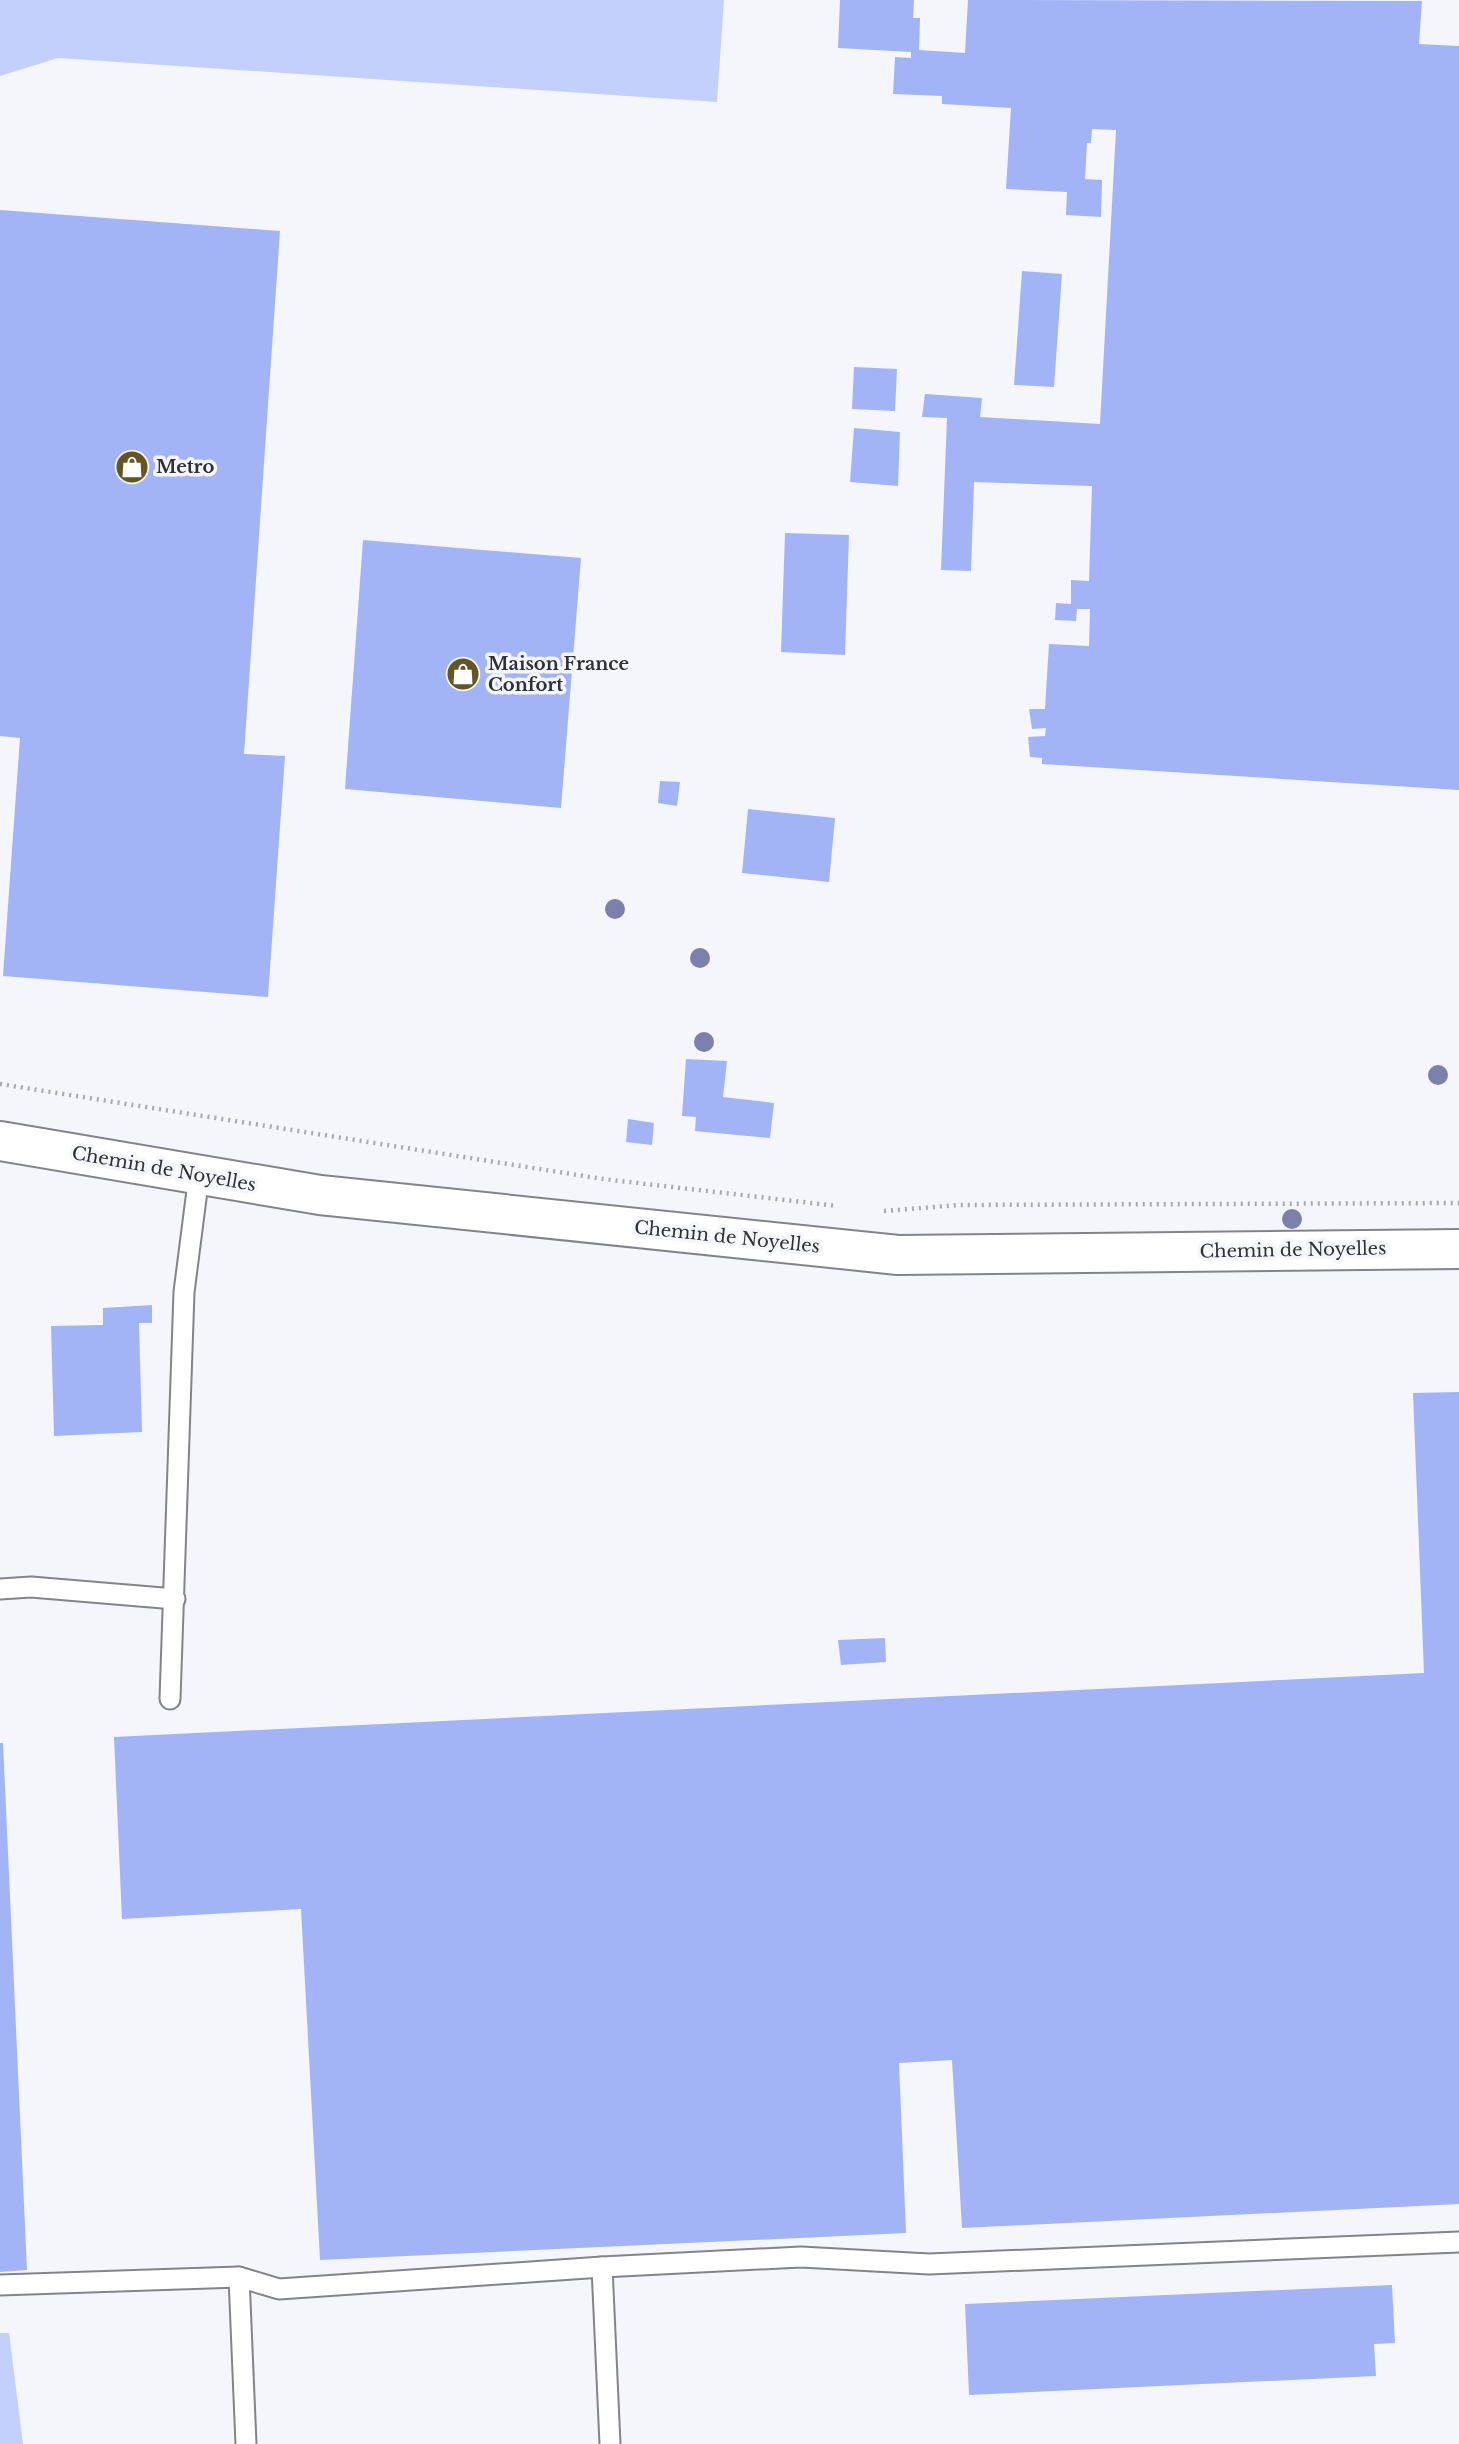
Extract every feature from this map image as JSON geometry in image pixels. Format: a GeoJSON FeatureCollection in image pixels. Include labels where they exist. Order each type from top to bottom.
{"type":"FeatureCollection","features":[{"type":"Feature","properties":{"kind":"street","name":"Chemin de Noyelles"},"geometry":{"type":"LineString","coordinates":[[0,1141],[342,1198],[898,1255],[1459,1249]]}},
{"type":"Feature","properties":{"kind":"lane"},"geometry":{"type":"LineString","coordinates":[[170,1699],[184,1292],[199,1175]]}},
{"type":"Feature","properties":{"kind":"lane"},"geometry":{"type":"LineString","coordinates":[[0,1589],[31,1587],[175,1599]]}},
{"type":"Feature","properties":{"kind":"lane"},"geometry":{"type":"LineString","coordinates":[[0,2285],[239,2277],[279,2289],[602,2267],[801,2257],[929,2264],[1459,2242]]}},
{"type":"Feature","properties":{"kind":"lane"},"geometry":{"type":"LineString","coordinates":[[602,2267],[610,2444]]}},
{"type":"Feature","properties":{"kind":"lane"},"geometry":{"type":"LineString","coordinates":[[239,2277],[246,2444]]}},
{"type":"Feature","properties":{"kind":"path"},"geometry":{"type":"LineString","coordinates":[[0,1084],[603,1179],[844,1207]]}},
{"type":"Feature","properties":{"kind":"path"},"geometry":{"type":"LineString","coordinates":[[871,1210],[885,1212],[959,1205],[1459,1203]]}},
{"type":"Feature","properties":{"kind":"shaded area"},"geometry":{"type":"Polygon","coordinates":[[[0,0],[724,0],[717,102],[58,58],[0,76],[0,0]]]}},
{"type":"Feature","properties":{"kind":"shaded area"},"geometry":{"type":"Polygon","coordinates":[[[0,2333],[9,2333],[23,2444],[0,2444],[0,2333]]]}},
{"type":"Feature","properties":{"kind":"building"},"geometry":{"type":"Polygon","coordinates":[[[840,0],[914,0],[913,18],[920,18],[919,50],[965,53],[968,0],[1422,1],[1419,44],[1459,46],[1459,790],[1042,764],[1042,758],[1030,757],[1028,737],[1045,736],[1046,728],[1032,729],[1029,709],[1045,709],[1049,644],[1089,646],[1090,609],[1077,609],[1076,621],[1055,620],[1056,603],[1071,604],[1071,580],[1089,581],[1092,486],[974,482],[971,571],[941,570],[947,418],[922,417],[925,394],[982,398],[980,417],[1100,424],[1116,130],[1092,129],[1091,143],[1087,143],[1085,179],[1102,180],[1101,217],[1066,215],[1067,192],[1006,189],[1011,108],[942,104],[942,96],[893,94],[895,57],[911,58],[911,52],[838,48],[840,0]]]}},
{"type":"Feature","properties":{"kind":"building","name":"Metro"},"geometry":{"type":"Polygon","coordinates":[[[0,210],[280,231],[244,754],[285,756],[268,997],[3,976],[20,738],[0,736],[0,210]]]}},
{"type":"Feature","properties":{"kind":"building"},"geometry":{"type":"Polygon","coordinates":[[[1022,271],[1062,274],[1054,387],[1014,385],[1022,271]]]}},
{"type":"Feature","properties":{"kind":"building"},"geometry":{"type":"Polygon","coordinates":[[[854,367],[897,369],[895,411],[852,409],[854,367]]]}},
{"type":"Feature","properties":{"kind":"building"},"geometry":{"type":"Polygon","coordinates":[[[854,428],[900,432],[898,486],[850,482],[854,428]]]}},
{"type":"Feature","properties":{"kind":"building"},"geometry":{"type":"Polygon","coordinates":[[[785,533],[849,535],[845,655],[781,652],[785,533]]]}},
{"type":"Feature","properties":{"kind":"building","name":"Maison France Confort"},"geometry":{"type":"Polygon","coordinates":[[[363,540],[581,558],[561,808],[345,789],[363,540]]]}},
{"type":"Feature","properties":{"kind":"building"},"geometry":{"type":"Polygon","coordinates":[[[660,781],[680,782],[677,806],[658,803],[660,781]]]}},
{"type":"Feature","properties":{"kind":"building"},"geometry":{"type":"Polygon","coordinates":[[[748,809],[835,818],[829,882],[742,873],[748,809]]]}},
{"type":"Feature","properties":{"kind":"building"},"geometry":{"type":"Polygon","coordinates":[[[686,1059],[727,1061],[723,1097],[774,1103],[770,1138],[695,1131],[696,1117],[682,1116],[686,1059]]]}},
{"type":"Feature","properties":{"kind":"building"},"geometry":{"type":"Polygon","coordinates":[[[628,1119],[654,1123],[652,1145],[626,1142],[628,1119]]]}},
{"type":"Feature","properties":{"kind":"building"},"geometry":{"type":"Polygon","coordinates":[[[152,1305],[152,1323],[139,1323],[142,1432],[54,1436],[51,1326],[103,1325],[103,1308],[152,1305]]]}},
{"type":"Feature","properties":{"kind":"building"},"geometry":{"type":"Polygon","coordinates":[[[1459,1392],[1459,2204],[962,2228],[952,2060],[899,2063],[906,2233],[320,2260],[301,1909],[122,1919],[114,1737],[1424,1673],[1413,1393],[1459,1392]]]}},
{"type":"Feature","properties":{"kind":"building"},"geometry":{"type":"Polygon","coordinates":[[[885,1638],[886,1662],[841,1665],[838,1640],[885,1638]]]}},
{"type":"Feature","properties":{"kind":"building"},"geometry":{"type":"Polygon","coordinates":[[[0,1743],[3,1743],[27,2270],[0,2272],[0,1743]]]}},
{"type":"Feature","properties":{"kind":"building"},"geometry":{"type":"Polygon","coordinates":[[[1392,2285],[1395,2343],[1374,2344],[1376,2376],[969,2395],[965,2304],[1392,2285]]]}},
{"type":"Feature","properties":{"kind":"place","name":"Metro"},"geometry":{"type":"Point","coordinates":[132,467]}},
{"type":"Feature","properties":{"kind":"place","name":"Maison France Confort"},"geometry":{"type":"Point","coordinates":[463,674]}}]}
